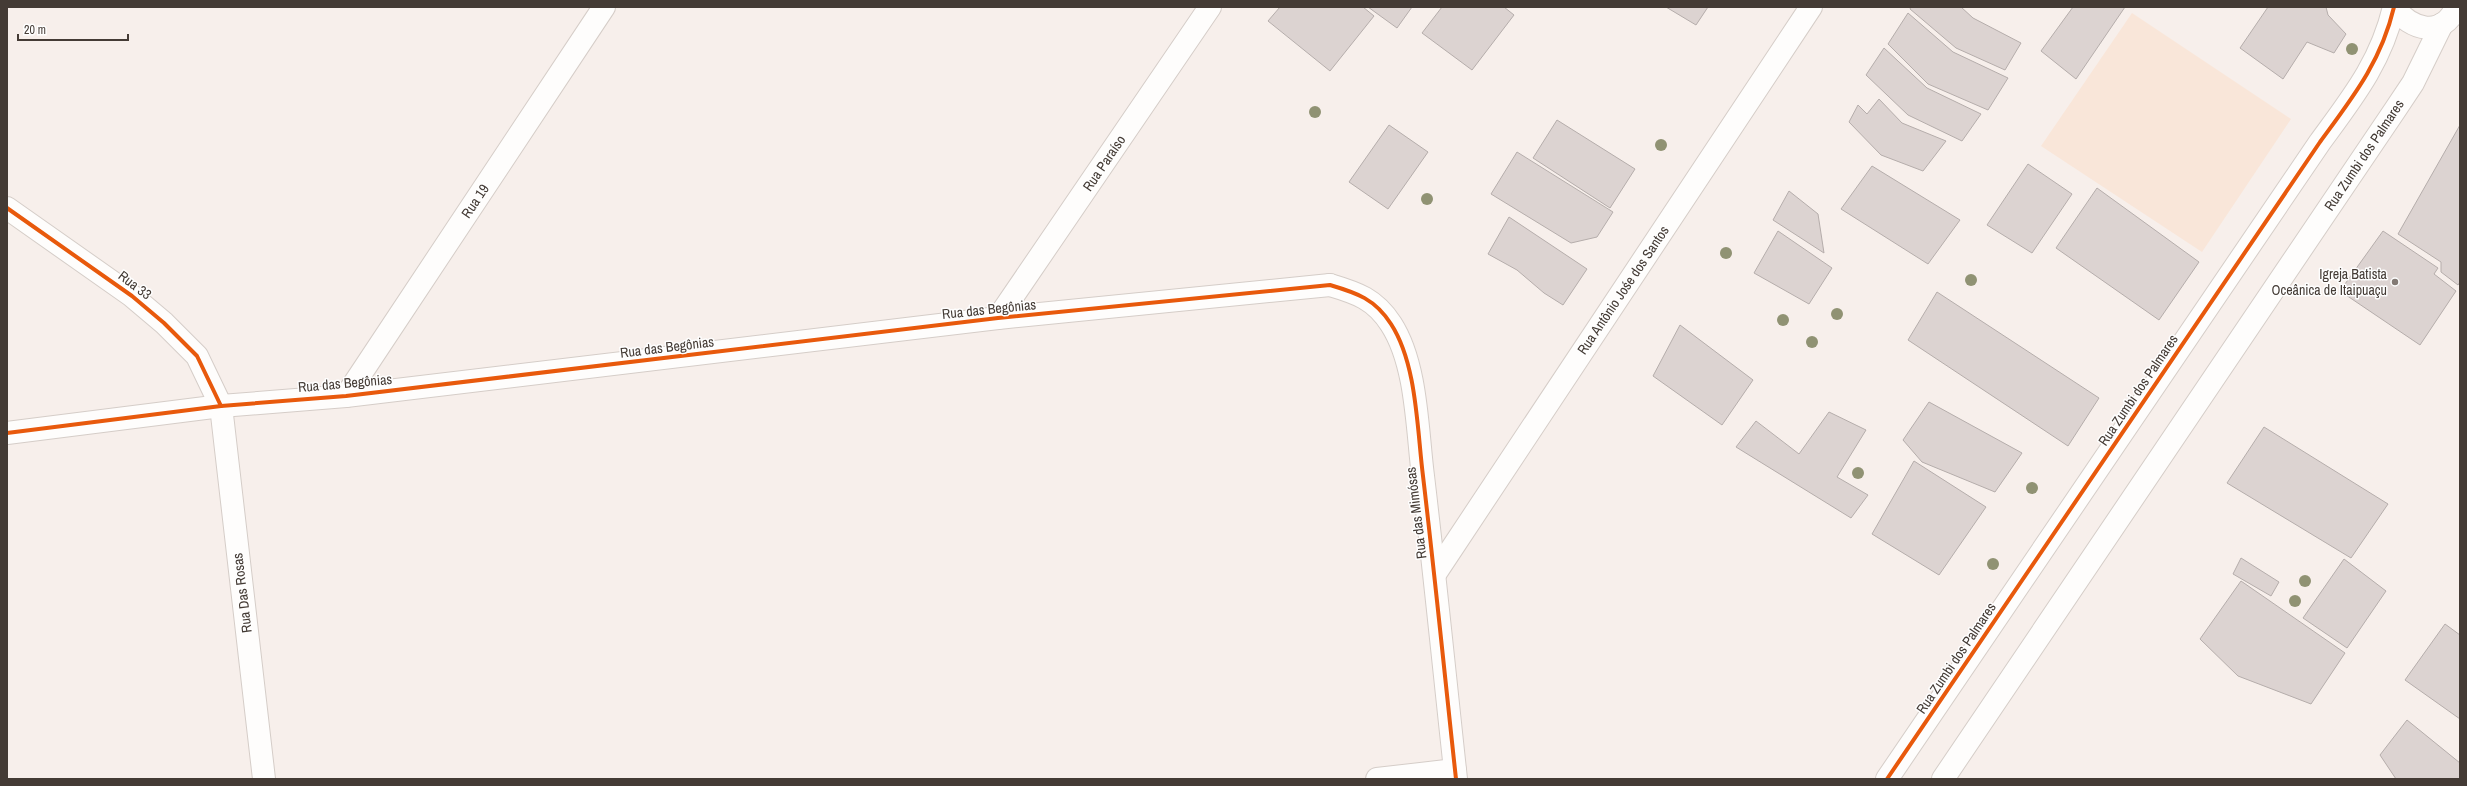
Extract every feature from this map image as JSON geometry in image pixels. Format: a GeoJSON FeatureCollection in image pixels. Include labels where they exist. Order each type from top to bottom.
{"type":"FeatureCollection","features":[{"type":"Feature","properties":{"kind":"street","name":"Rua 19"},"geometry":{"type":"LineString","coordinates":[[346,396],[604,7]]}},
{"type":"Feature","properties":{"kind":"street","name":"Rua Paraíso"},"geometry":{"type":"LineString","coordinates":[[998,318],[1210,7]]}},
{"type":"Feature","properties":{"kind":"street","name":"Rua Antônio Jośe dos Santos"},"geometry":{"type":"LineString","coordinates":[[1435,574],[1811,7]]}},
{"type":"Feature","properties":{"kind":"street"},"geometry":{"type":"LineString","coordinates":[[2394,7],[2402,18],[2414,26],[2428,28],[2442,24]]}},
{"type":"Feature","properties":{"kind":"street","name":"Rua Zumbi dos Palmares"},"geometry":{"type":"LineString","coordinates":[[1887,779],[2316,148],[2365,81],[2388,33],[2394,7]]}},
{"type":"Feature","properties":{"kind":"street","name":"Rua Zumbi dos Palmares"},"geometry":{"type":"LineString","coordinates":[[1943,779],[2413,83],[2442,24],[2449,19],[2456,7]]}},
{"type":"Feature","properties":{"kind":"street","name":"Rua 33"},"geometry":{"type":"LineString","coordinates":[[7,208],[132,296],[164,323],[198,356],[221,406]]}},
{"type":"Feature","properties":{"kind":"street","name":"Rua das Begônias"},"geometry":{"type":"LineString","coordinates":[[7,433],[221,406],[346,396],[998,318],[1330,285]]}},
{"type":"Feature","properties":{"kind":"street","name":"Rua das Mimósas"},"geometry":{"type":"LineString","coordinates":[[1330,285],[1360,293],[1377,306],[1392,324],[1401,343],[1412,380],[1435,574],[1455,774]]}},
{"type":"Feature","properties":{"kind":"street","name":"Rua Das Rosas"},"geometry":{"type":"LineString","coordinates":[[221,406],[264,779]]}},
{"type":"Feature","properties":{"kind":"street"},"geometry":{"type":"LineString","coordinates":[[1377,779],[1455,774]]}},
{"type":"Feature","properties":{"kind":"shaded area"},"geometry":{"type":"Polygon","coordinates":[[[2132,13],[2291,119],[2202,252],[2041,146],[2132,13]]]}},
{"type":"Feature","properties":{"kind":"building"},"geometry":{"type":"Polygon","coordinates":[[[1280,7],[1363,7],[1374,16],[1330,71],[1268,21],[1280,7]]]}},
{"type":"Feature","properties":{"kind":"building"},"geometry":{"type":"Polygon","coordinates":[[[1368,7],[1412,7],[1397,28],[1368,7]]]}},
{"type":"Feature","properties":{"kind":"building"},"geometry":{"type":"Polygon","coordinates":[[[1442,7],[1504,7],[1514,15],[1472,70],[1422,33],[1442,7]]]}},
{"type":"Feature","properties":{"kind":"building"},"geometry":{"type":"Polygon","coordinates":[[[1666,7],[1708,7],[1696,25],[1666,7]]]}},
{"type":"Feature","properties":{"kind":"building"},"geometry":{"type":"Polygon","coordinates":[[[1911,7],[1961,7],[1973,18],[2021,43],[2005,70],[1956,48],[1910,9],[1911,7]]]}},
{"type":"Feature","properties":{"kind":"building"},"geometry":{"type":"Polygon","coordinates":[[[2073,7],[2125,7],[2076,79],[2041,51],[2073,7]]]}},
{"type":"Feature","properties":{"kind":"building"},"geometry":{"type":"Polygon","coordinates":[[[2268,7],[2326,7],[2328,15],[2346,34],[2334,53],[2307,42],[2283,79],[2240,48],[2268,7]]]}},
{"type":"Feature","properties":{"kind":"building"},"geometry":{"type":"Polygon","coordinates":[[[1908,13],[1953,52],[2008,78],[1988,110],[1928,84],[1888,44],[1908,13]]]}},
{"type":"Feature","properties":{"kind":"building"},"geometry":{"type":"Polygon","coordinates":[[[1884,48],[1927,88],[1981,114],[1962,141],[1908,115],[1866,75],[1884,48]]]}},
{"type":"Feature","properties":{"kind":"building"},"geometry":{"type":"Polygon","coordinates":[[[1879,99],[1902,123],[1946,141],[1923,171],[1881,155],[1849,122],[1858,105],[1867,114],[1879,99]]]}},
{"type":"Feature","properties":{"kind":"building"},"geometry":{"type":"Polygon","coordinates":[[[1557,120],[1635,169],[1610,208],[1533,158],[1557,120]]]}},
{"type":"Feature","properties":{"kind":"building"},"geometry":{"type":"Polygon","coordinates":[[[1389,125],[1428,152],[1388,209],[1349,182],[1389,125]]]}},
{"type":"Feature","properties":{"kind":"building"},"geometry":{"type":"Polygon","coordinates":[[[2460,125],[2460,282],[2458,285],[2441,272],[2441,262],[2398,234],[2460,125]]]}},
{"type":"Feature","properties":{"kind":"building"},"geometry":{"type":"Polygon","coordinates":[[[1517,152],[1613,212],[1597,237],[1571,243],[1491,194],[1517,152]]]}},
{"type":"Feature","properties":{"kind":"building"},"geometry":{"type":"Polygon","coordinates":[[[2028,164],[2072,194],[2032,253],[1987,225],[2028,164]]]}},
{"type":"Feature","properties":{"kind":"building"},"geometry":{"type":"Polygon","coordinates":[[[1872,166],[1960,220],[1928,264],[1841,209],[1872,166]]]}},
{"type":"Feature","properties":{"kind":"building"},"geometry":{"type":"Polygon","coordinates":[[[2097,188],[2199,262],[2159,320],[2056,248],[2097,188]]]}},
{"type":"Feature","properties":{"kind":"building"},"geometry":{"type":"Polygon","coordinates":[[[1789,191],[1818,214],[1824,253],[1773,220],[1789,191]]]}},
{"type":"Feature","properties":{"kind":"building"},"geometry":{"type":"Polygon","coordinates":[[[1509,217],[1587,269],[1563,305],[1544,293],[1517,270],[1488,254],[1509,217]]]}},
{"type":"Feature","properties":{"kind":"building"},"geometry":{"type":"Polygon","coordinates":[[[1778,231],[1832,268],[1809,304],[1754,273],[1778,231]]]}},
{"type":"Feature","properties":{"kind":"building","name":"Igreja Batista Oceânica de Itaipuaçu"},"geometry":{"type":"Polygon","coordinates":[[[2383,231],[2438,268],[2434,274],[2456,291],[2420,345],[2340,291],[2383,231]]]}},
{"type":"Feature","properties":{"kind":"building"},"geometry":{"type":"Polygon","coordinates":[[[1937,292],[2099,398],[2068,446],[1908,340],[1937,292]]]}},
{"type":"Feature","properties":{"kind":"building"},"geometry":{"type":"Polygon","coordinates":[[[1680,325],[1753,380],[1722,425],[1653,376],[1680,325]]]}},
{"type":"Feature","properties":{"kind":"building"},"geometry":{"type":"Polygon","coordinates":[[[1929,402],[2022,453],[1995,492],[1922,462],[1903,440],[1929,402]]]}},
{"type":"Feature","properties":{"kind":"building"},"geometry":{"type":"Polygon","coordinates":[[[1829,412],[1866,430],[1837,477],[1868,495],[1851,518],[1736,447],[1756,421],[1799,454],[1829,412]]]}},
{"type":"Feature","properties":{"kind":"building"},"geometry":{"type":"Polygon","coordinates":[[[2264,427],[2388,504],[2351,558],[2227,483],[2264,427]]]}},
{"type":"Feature","properties":{"kind":"building"},"geometry":{"type":"Polygon","coordinates":[[[1914,461],[1986,507],[1939,575],[1872,534],[1914,461]]]}},
{"type":"Feature","properties":{"kind":"building"},"geometry":{"type":"Polygon","coordinates":[[[2241,558],[2279,582],[2271,596],[2233,574],[2241,558]]]}},
{"type":"Feature","properties":{"kind":"building"},"geometry":{"type":"Polygon","coordinates":[[[2344,559],[2386,591],[2347,648],[2303,618],[2344,559]]]}},
{"type":"Feature","properties":{"kind":"building"},"geometry":{"type":"Polygon","coordinates":[[[2241,581],[2345,653],[2311,704],[2238,676],[2200,639],[2241,581]]]}},
{"type":"Feature","properties":{"kind":"building"},"geometry":{"type":"Polygon","coordinates":[[[2445,624],[2460,635],[2460,719],[2405,680],[2445,624]]]}},
{"type":"Feature","properties":{"kind":"building"},"geometry":{"type":"Polygon","coordinates":[[[2407,720],[2460,763],[2460,779],[2396,779],[2380,755],[2407,720]]]}},
{"type":"Feature","properties":{"kind":"cycle path"},"geometry":{"type":"LineString","coordinates":[[1887,779],[2320,142],[2344,110],[2374,62],[2382,45],[2394,7]]}},
{"type":"Feature","properties":{"kind":"cycle path"},"geometry":{"type":"LineString","coordinates":[[7,208],[132,296],[164,323],[197,356],[221,406]]}},
{"type":"Feature","properties":{"kind":"cycle path"},"geometry":{"type":"LineString","coordinates":[[7,433],[221,406],[346,396],[998,318],[1330,285],[1357,294],[1379,308],[1391,324],[1400,340],[1411,377],[1417,418],[1456,779]]}},
{"type":"Feature","properties":{"kind":"place","name":"Igreja Batista Oceânica de Itaipuaçu"},"geometry":{"type":"Point","coordinates":[2395,282]}}]}
